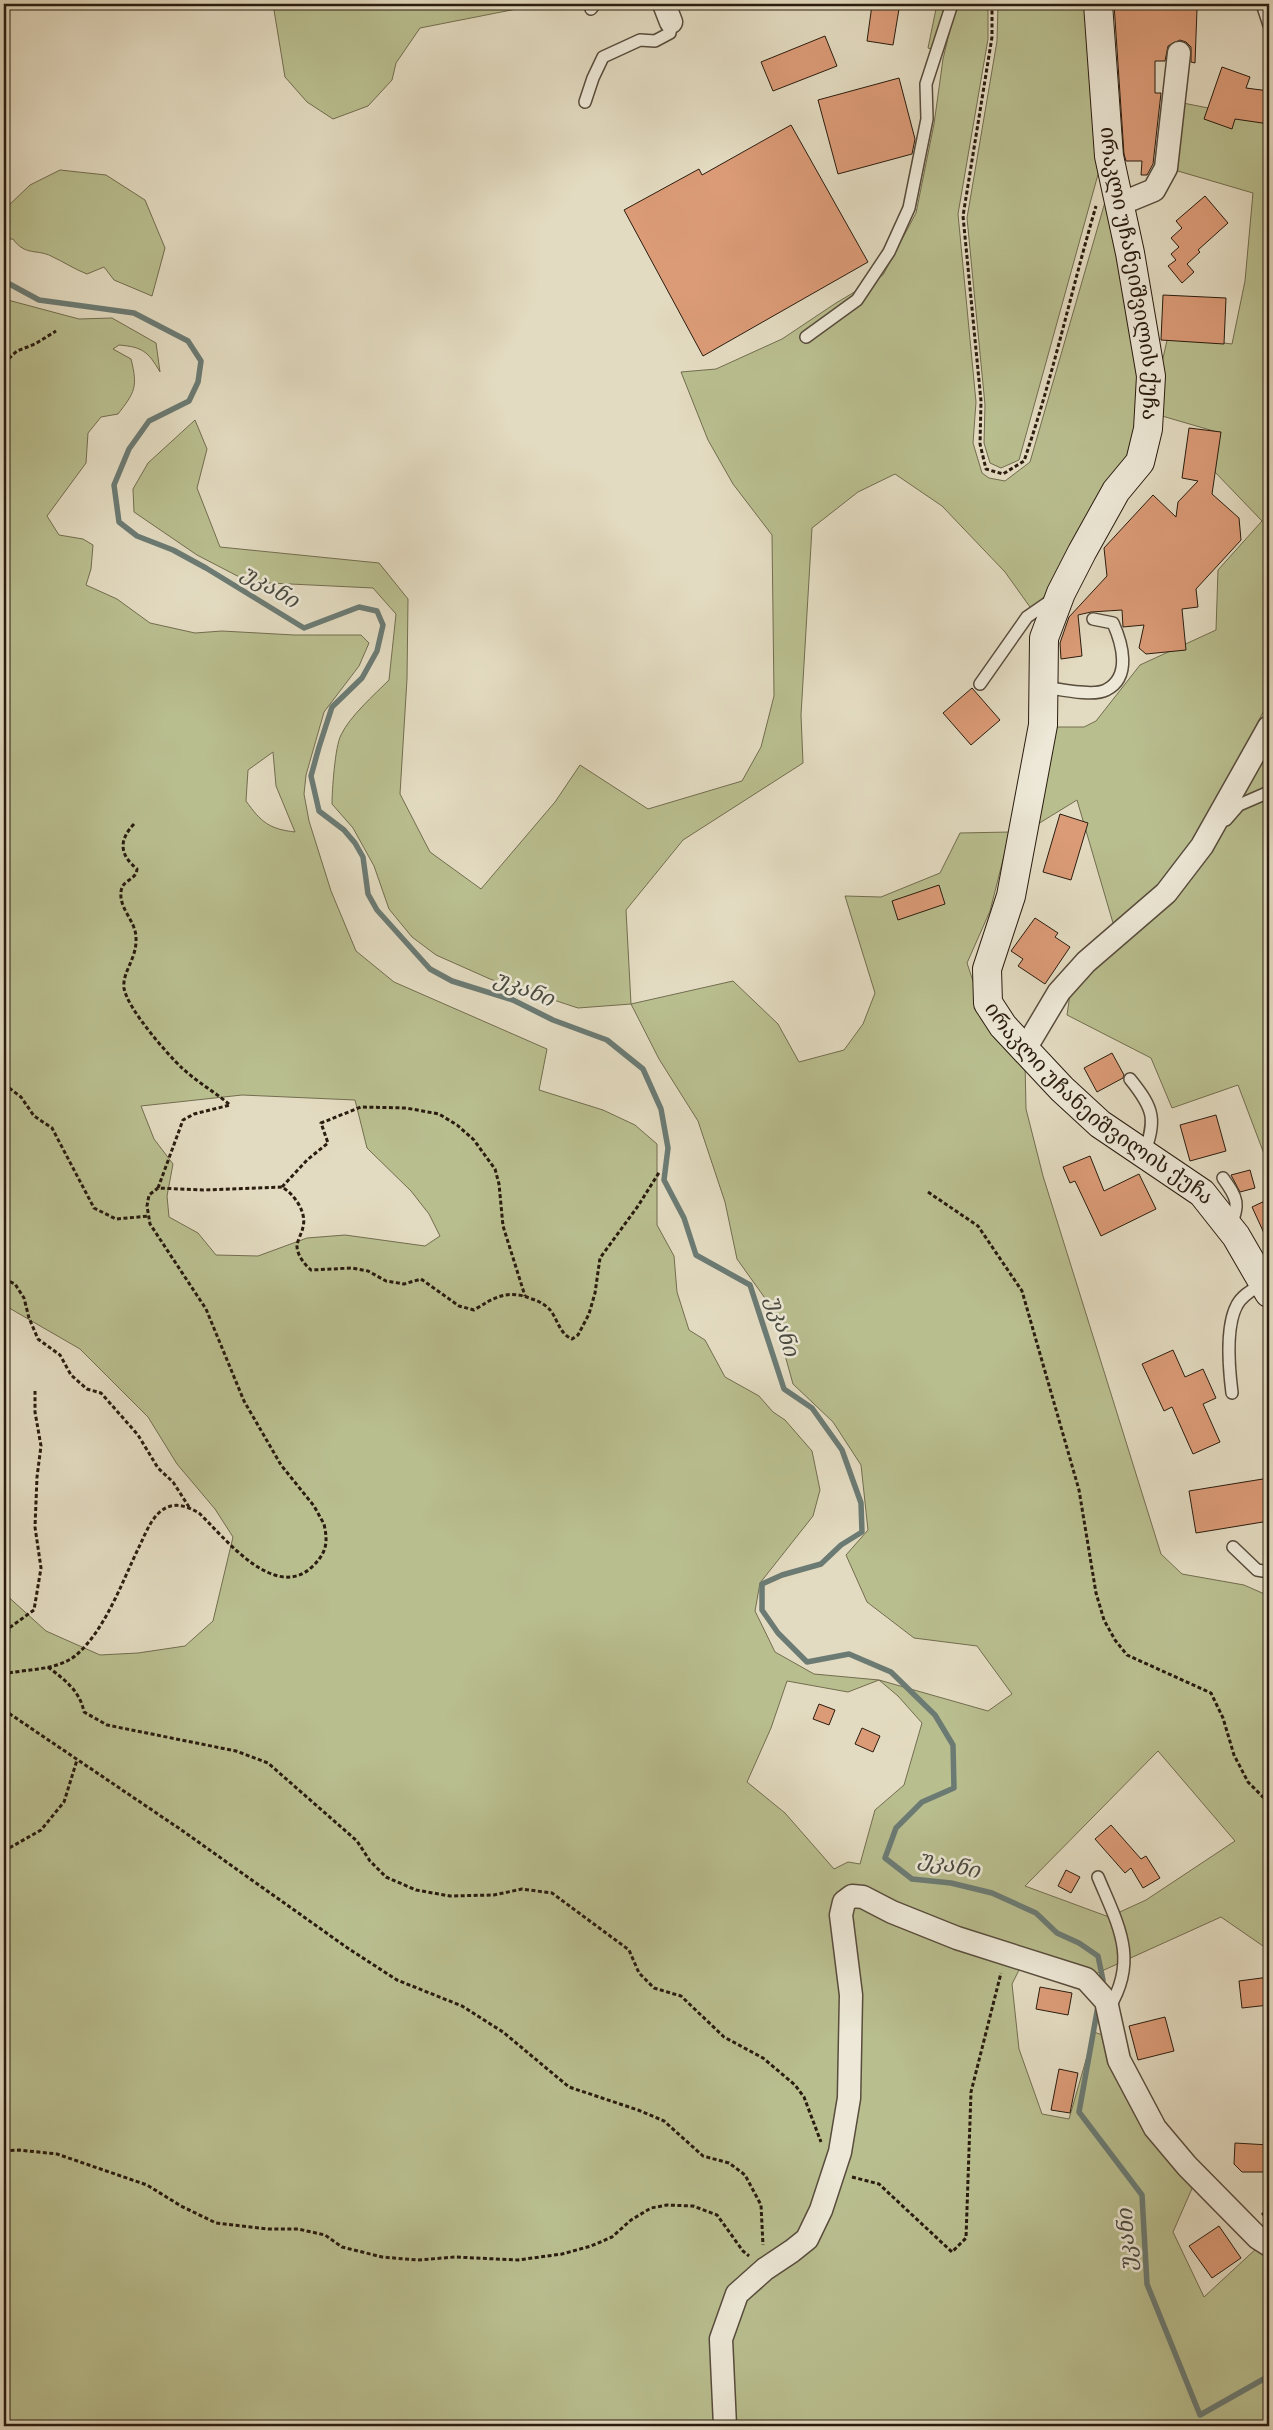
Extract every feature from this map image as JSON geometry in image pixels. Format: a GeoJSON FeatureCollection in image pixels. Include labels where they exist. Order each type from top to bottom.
{"type":"FeatureCollection","features":[{"type":"Feature","properties":{"kind":"street","name":"ირაკლი უჩანეიშვილის ქუჩა"},"geometry":{"type":"LineString","coordinates":[[1100,7],[1109,156],[1108,204],[1151,376],[1148,430],[1140,462],[1116,491],[1061,593],[1044,638],[1043,725],[1010,896],[987,969],[988,1003],[1003,1026],[1062,1090],[1100,1124],[1202,1193],[1230,1228],[1266,1288]]}},
{"type":"Feature","properties":{"kind":"street"},"geometry":{"type":"LineString","coordinates":[[1108,204],[1154,190],[1166,168],[1179,53]]}},
{"type":"Feature","properties":{"kind":"street"},"geometry":{"type":"LineString","coordinates":[[1025,1049],[1059,992],[1086,962],[1166,893],[1202,846],[1269,727]]}},
{"type":"Feature","properties":{"kind":"street"},"geometry":{"type":"LineString","coordinates":[[725,2426],[721,2339],[737,2294],[765,2269],[806,2239],[821,2210],[840,2152],[849,2098],[852,1995],[841,1915],[844,1902],[852,1896],[863,1898],[931,1928],[1086,1979],[1103,1999],[1119,2060],[1155,2128],[1187,2166],[1258,2238],[1269,2245]]}},
{"type":"Feature","properties":{"kind":"lane"},"geometry":{"type":"LineString","coordinates":[[806,337],[857,300],[889,252],[909,208],[927,119],[926,84],[952,4]]}},
{"type":"Feature","properties":{"kind":"lane"},"geometry":{"type":"LineString","coordinates":[[1262,4],[1269,24]]}},
{"type":"Feature","properties":{"kind":"lane"},"geometry":{"type":"LineString","coordinates":[[585,102],[593,78],[604,58],[640,40],[655,41],[670,33],[668,13]]}},
{"type":"Feature","properties":{"kind":"lane"},"geometry":{"type":"LineString","coordinates":[[980,684],[1027,617],[1061,593]]}},
{"type":"Feature","properties":{"kind":"lane"},"geometry":{"type":"LineString","coordinates":[[1042,687],[1088,693],[1106,691],[1120,677],[1123,656],[1119,636],[1112,623],[1093,619]]}},
{"type":"Feature","properties":{"kind":"lane"},"geometry":{"type":"LineString","coordinates":[[1202,846],[1239,806],[1269,792]]}},
{"type":"Feature","properties":{"kind":"lane"},"geometry":{"type":"LineString","coordinates":[[1130,1080],[1142,1094],[1150,1111],[1153,1126],[1144,1155]]}},
{"type":"Feature","properties":{"kind":"lane"},"geometry":{"type":"LineString","coordinates":[[1223,1178],[1235,1194],[1238,1209],[1230,1228]]}},
{"type":"Feature","properties":{"kind":"lane"},"geometry":{"type":"LineString","coordinates":[[1232,1393],[1228,1359],[1230,1335],[1236,1305],[1244,1295],[1266,1288]]}},
{"type":"Feature","properties":{"kind":"lane"},"geometry":{"type":"LineString","coordinates":[[1233,1547],[1257,1570],[1269,1572]]}},
{"type":"Feature","properties":{"kind":"lane"},"geometry":{"type":"LineString","coordinates":[[1098,1877],[1121,1934],[1125,1968],[1120,1991],[1103,1999]]}},
{"type":"Feature","properties":{"kind":"path"},"geometry":{"type":"LineString","coordinates":[[992,4],[992,37],[963,216],[981,401],[980,444],[986,468],[1003,474],[1024,461],[1054,369],[1073,284],[1108,204]]}},
{"type":"Feature","properties":{"kind":"path"},"geometry":{"type":"LineString","coordinates":[[4,363],[17,352],[56,331]]}},
{"type":"Feature","properties":{"kind":"path"},"geometry":{"type":"LineString","coordinates":[[4,1677],[9,1673],[55,1666],[75,1656],[93,1634],[120,1591],[150,1525],[161,1511],[173,1505],[189,1507],[199,1513],[260,1570],[280,1576],[295,1576],[308,1571],[326,1550],[327,1540],[324,1524],[266,1440],[244,1401],[206,1309],[150,1224],[147,1206],[149,1194],[158,1188],[183,1120],[194,1114],[230,1105],[182,1068],[148,1030],[124,990],[124,978],[135,958],[137,936],[121,902],[121,889],[124,882],[132,878],[138,869],[126,860],[123,846],[125,834],[134,824]]}},
{"type":"Feature","properties":{"kind":"path"},"geometry":{"type":"LineString","coordinates":[[4,1084],[22,1098],[34,1116],[52,1128],[94,1208],[116,1219],[148,1216]]}},
{"type":"Feature","properties":{"kind":"path"},"geometry":{"type":"LineString","coordinates":[[282,1187],[307,1160],[328,1143],[320,1124],[361,1107],[406,1108],[438,1114],[457,1125],[474,1140],[495,1169],[499,1184],[502,1226],[525,1296]]}},
{"type":"Feature","properties":{"kind":"path"},"geometry":{"type":"LineString","coordinates":[[158,1188],[203,1190],[282,1187],[291,1192],[303,1216],[304,1224],[297,1246],[303,1263],[311,1270],[352,1268],[368,1271],[386,1281],[404,1284],[421,1279],[459,1306],[474,1310],[500,1296],[513,1293],[525,1296],[538,1301],[550,1310],[565,1336],[572,1339],[578,1335],[589,1314],[595,1293],[600,1258],[638,1206],[660,1171]]}},
{"type":"Feature","properties":{"kind":"path"},"geometry":{"type":"LineString","coordinates":[[928,1192],[978,1226],[1022,1291],[1079,1490],[1096,1593],[1107,1627],[1127,1655],[1211,1693],[1223,1718],[1234,1755],[1248,1782],[1269,1803]]}},
{"type":"Feature","properties":{"kind":"path"},"geometry":{"type":"LineString","coordinates":[[4,1279],[15,1284],[24,1298],[29,1318],[38,1339],[60,1355],[71,1375],[87,1389],[101,1393],[138,1435],[158,1468],[173,1482],[189,1507]]}},
{"type":"Feature","properties":{"kind":"path"},"geometry":{"type":"LineString","coordinates":[[4,1645],[8,1641],[9,1628],[34,1610],[41,1568],[36,1527],[37,1477],[41,1446],[35,1412],[35,1390]]}},
{"type":"Feature","properties":{"kind":"path"},"geometry":{"type":"LineString","coordinates":[[47,1667],[69,1683],[82,1700],[84,1712],[107,1725],[236,1751],[268,1764],[357,1841],[370,1861],[386,1878],[416,1890],[450,1896],[494,1895],[522,1889],[552,1893],[629,1950],[639,1973],[654,1988],[681,1996],[724,2037],[763,2058],[795,2085],[804,2097],[834,2172],[879,2184],[952,2252],[966,2238],[971,2092],[1006,1953]]}},
{"type":"Feature","properties":{"kind":"path"},"geometry":{"type":"LineString","coordinates":[[4,1702],[7,1712],[180,1829],[357,1954],[397,1980],[462,2006],[503,2032],[569,2086],[664,2121],[703,2156],[729,2163],[745,2175],[761,2205],[765,2269]]}},
{"type":"Feature","properties":{"kind":"path"},"geometry":{"type":"LineString","coordinates":[[4,1851],[41,1830],[64,1802],[78,1760]]}},
{"type":"Feature","properties":{"kind":"path"},"geometry":{"type":"LineString","coordinates":[[4,2151],[19,2150],[57,2154],[121,2174],[147,2184],[181,2206],[216,2223],[268,2229],[298,2229],[325,2235],[342,2246],[374,2255],[418,2260],[455,2257],[518,2260],[562,2254],[592,2246],[612,2237],[632,2220],[651,2208],[666,2205],[693,2206],[717,2216],[743,2251],[765,2269]]}},
{"type":"Feature","properties":{"kind":"green space"},"geometry":{"type":"Polygon","coordinates":[[[273,4],[542,4],[420,28],[396,63],[392,80],[368,106],[333,119],[307,102],[285,77],[273,4]]]}},
{"type":"Feature","properties":{"kind":"green space"},"geometry":{"type":"Polygon","coordinates":[[[937,4],[947,4],[934,50],[928,48],[937,4]]]}},
{"type":"Feature","properties":{"kind":"green space"},"geometry":{"type":"Polygon","coordinates":[[[956,4],[988,4],[988,39],[958,214],[976,402],[973,443],[982,473],[989,478],[1005,481],[1030,462],[1105,202],[1141,354],[1140,444],[1063,562],[1035,614],[1005,572],[942,506],[895,474],[858,492],[812,528],[801,715],[803,763],[683,840],[626,910],[631,1004],[578,1008],[490,979],[436,955],[412,937],[389,909],[374,866],[353,828],[332,804],[333,779],[341,735],[356,713],[389,680],[396,614],[373,588],[249,582],[197,555],[134,512],[133,489],[148,463],[195,420],[207,449],[197,488],[220,547],[379,563],[408,599],[407,679],[400,794],[430,852],[481,889],[555,802],[580,765],[648,809],[742,781],[761,747],[774,696],[772,535],[733,484],[708,440],[681,372],[716,369],[782,339],[836,303],[883,275],[916,213],[934,124],[943,59],[956,4]]]}},
{"type":"Feature","properties":{"kind":"green space"},"geometry":{"type":"Polygon","coordinates":[[[998,4],[1090,4],[1102,160],[1019,460],[1001,468],[990,463],[984,443],[985,405],[967,218],[997,41],[998,4]]]}},
{"type":"Feature","properties":{"kind":"green space"},"geometry":{"type":"Polygon","coordinates":[[[1178,102],[1269,120],[1269,701],[1193,845],[1155,889],[1113,923],[1077,800],[1033,827],[1054,727],[1084,727],[1096,721],[1140,665],[1216,630],[1218,570],[1262,521],[1213,470],[1217,432],[1162,416],[1161,367],[1168,336],[1232,344],[1245,281],[1253,193],[1171,169],[1178,102]]]}},
{"type":"Feature","properties":{"kind":"green space"},"geometry":{"type":"Polygon","coordinates":[[[60,170],[106,175],[145,200],[165,248],[152,296],[114,280],[104,267],[87,274],[46,254],[22,248],[13,239],[6,239],[5,231],[10,222],[6,208],[30,185],[60,170]]]}},
{"type":"Feature","properties":{"kind":"green space"},"geometry":{"type":"Polygon","coordinates":[[[4,299],[79,319],[112,318],[156,343],[160,372],[152,359],[144,351],[119,345],[113,349],[131,359],[134,389],[118,414],[101,417],[88,433],[86,463],[47,516],[59,535],[83,539],[93,545],[91,569],[86,585],[117,599],[150,623],[195,633],[222,631],[294,635],[361,635],[369,643],[359,666],[324,712],[306,775],[304,794],[309,821],[331,891],[356,951],[394,982],[547,1049],[539,1090],[603,1110],[635,1125],[657,1144],[657,1225],[674,1256],[677,1292],[689,1330],[705,1340],[725,1377],[759,1396],[773,1412],[785,1420],[812,1451],[820,1490],[813,1516],[760,1583],[755,1611],[775,1652],[814,1674],[879,1680],[988,1711],[1012,1694],[977,1646],[914,1638],[867,1602],[846,1555],[868,1530],[861,1465],[833,1422],[793,1384],[772,1308],[737,1259],[725,1202],[698,1121],[659,1059],[631,1004],[733,981],[778,1024],[799,1062],[844,1050],[863,1024],[875,993],[845,896],[881,897],[940,873],[960,833],[1010,832],[990,911],[967,963],[988,1026],[1025,1062],[1026,1109],[1043,1176],[1161,1554],[1182,1574],[1244,1585],[1269,1596],[1269,1927],[1263,1946],[1221,1917],[1093,1975],[1022,1964],[1012,1984],[1019,2049],[1042,2114],[1069,2119],[1094,2032],[1111,2038],[1194,2184],[1173,2232],[1204,2297],[1259,2246],[1269,2251],[1269,2426],[4,2426],[4,1593],[46,1631],[100,1655],[138,1653],[185,1646],[213,1621],[233,1537],[215,1509],[177,1464],[148,1417],[80,1349],[4,1305],[4,299]],[[273,752],[248,770],[246,801],[251,808],[266,823],[278,829],[295,832],[276,786],[273,752]],[[242,1095],[141,1106],[154,1139],[173,1164],[167,1196],[169,1217],[198,1233],[216,1255],[258,1256],[307,1238],[345,1235],[425,1246],[440,1236],[429,1214],[411,1191],[367,1148],[355,1100],[242,1095]],[[879,1680],[848,1692],[787,1681],[771,1728],[747,1782],[785,1813],[834,1869],[848,1862],[860,1864],[875,1810],[904,1785],[922,1723],[898,1696],[879,1680]],[[1158,1751],[1025,1886],[1109,1917],[1146,1900],[1235,1841],[1158,1751]]]}},
{"type":"Feature","properties":{"kind":"green space"},"geometry":{"type":"Polygon","coordinates":[[[1269,745],[1269,1167],[1238,1085],[1172,1108],[1151,1058],[1067,1015],[1070,994],[1128,931],[1269,745]]]}},
{"type":"Feature","properties":{"kind":"building"},"geometry":{"type":"Polygon","coordinates":[[[1114,4],[1171,4],[1171,7],[1197,9],[1195,63],[1191,62],[1191,47],[1186,42],[1180,40],[1168,46],[1165,61],[1155,61],[1155,93],[1161,93],[1153,164],[1147,175],[1141,175],[1142,161],[1126,161],[1124,154],[1114,4]]]}},
{"type":"Feature","properties":{"kind":"building"},"geometry":{"type":"Polygon","coordinates":[[[872,5],[899,9],[893,45],[867,41],[872,5]]]}},
{"type":"Feature","properties":{"kind":"building"},"geometry":{"type":"Polygon","coordinates":[[[825,36],[837,66],[773,91],[761,62],[825,36]]]}},
{"type":"Feature","properties":{"kind":"building"},"geometry":{"type":"Polygon","coordinates":[[[1222,67],[1250,77],[1246,88],[1269,91],[1269,124],[1235,119],[1232,129],[1204,119],[1222,67]]]}},
{"type":"Feature","properties":{"kind":"building"},"geometry":{"type":"Polygon","coordinates":[[[899,78],[915,139],[912,154],[838,174],[818,100],[899,78]]]}},
{"type":"Feature","properties":{"kind":"building"},"geometry":{"type":"Polygon","coordinates":[[[791,125],[868,262],[703,356],[624,210],[699,169],[702,175],[791,125]]]}},
{"type":"Feature","properties":{"kind":"building"},"geometry":{"type":"Polygon","coordinates":[[[1205,196],[1228,223],[1198,250],[1200,252],[1187,264],[1194,272],[1182,283],[1168,266],[1176,260],[1171,254],[1179,247],[1171,238],[1182,228],[1176,221],[1205,196]]]}},
{"type":"Feature","properties":{"kind":"building"},"geometry":{"type":"Polygon","coordinates":[[[1163,295],[1226,298],[1224,344],[1161,340],[1163,295]]]}},
{"type":"Feature","properties":{"kind":"building"},"geometry":{"type":"Polygon","coordinates":[[[1189,428],[1221,432],[1212,494],[1239,518],[1241,540],[1196,589],[1198,607],[1182,609],[1186,650],[1146,654],[1139,648],[1144,625],[1123,627],[1122,610],[1091,612],[1078,615],[1082,656],[1061,659],[1060,643],[1069,617],[1107,576],[1104,548],[1153,495],[1176,517],[1178,502],[1198,481],[1182,478],[1189,428]]]}},
{"type":"Feature","properties":{"kind":"building"},"geometry":{"type":"Polygon","coordinates":[[[972,688],[1000,720],[971,745],[943,713],[972,688]]]}},
{"type":"Feature","properties":{"kind":"building"},"geometry":{"type":"Polygon","coordinates":[[[1060,814],[1088,823],[1071,880],[1043,872],[1060,814]]]}},
{"type":"Feature","properties":{"kind":"building"},"geometry":{"type":"Polygon","coordinates":[[[939,885],[945,904],[898,920],[892,901],[939,885]]]}},
{"type":"Feature","properties":{"kind":"building"},"geometry":{"type":"Polygon","coordinates":[[[1035,918],[1058,933],[1055,937],[1070,947],[1045,984],[1018,966],[1023,959],[1011,951],[1035,918]]]}},
{"type":"Feature","properties":{"kind":"building"},"geometry":{"type":"Polygon","coordinates":[[[1112,1053],[1124,1075],[1123,1078],[1097,1092],[1084,1068],[1112,1053]]]}},
{"type":"Feature","properties":{"kind":"building"},"geometry":{"type":"Polygon","coordinates":[[[1216,1115],[1226,1151],[1190,1161],[1180,1125],[1216,1115]]]}},
{"type":"Feature","properties":{"kind":"building"},"geometry":{"type":"Polygon","coordinates":[[[1090,1156],[1104,1191],[1139,1174],[1156,1209],[1101,1236],[1075,1181],[1070,1183],[1063,1167],[1090,1156]]]}},
{"type":"Feature","properties":{"kind":"building"},"geometry":{"type":"Polygon","coordinates":[[[1250,1170],[1255,1188],[1240,1192],[1231,1175],[1250,1170]]]}},
{"type":"Feature","properties":{"kind":"building"},"geometry":{"type":"Polygon","coordinates":[[[1269,1199],[1269,1244],[1252,1207],[1269,1199]]]}},
{"type":"Feature","properties":{"kind":"building"},"geometry":{"type":"Polygon","coordinates":[[[1173,1350],[1185,1377],[1203,1369],[1216,1398],[1203,1404],[1220,1442],[1193,1454],[1172,1407],[1164,1411],[1142,1364],[1173,1350]]]}},
{"type":"Feature","properties":{"kind":"building"},"geometry":{"type":"Polygon","coordinates":[[[1269,1478],[1269,1521],[1196,1533],[1189,1491],[1269,1478]]]}},
{"type":"Feature","properties":{"kind":"building"},"geometry":{"type":"Polygon","coordinates":[[[819,1704],[835,1710],[829,1725],[813,1719],[819,1704]]]}},
{"type":"Feature","properties":{"kind":"building"},"geometry":{"type":"Polygon","coordinates":[[[862,1728],[880,1736],[873,1752],[855,1744],[862,1728]]]}},
{"type":"Feature","properties":{"kind":"building"},"geometry":{"type":"Polygon","coordinates":[[[1111,1825],[1141,1859],[1146,1856],[1160,1878],[1143,1888],[1131,1868],[1125,1873],[1095,1839],[1111,1825]]]}},
{"type":"Feature","properties":{"kind":"building"},"geometry":{"type":"Polygon","coordinates":[[[1066,1870],[1080,1877],[1071,1893],[1058,1886],[1066,1870]]]}},
{"type":"Feature","properties":{"kind":"building"},"geometry":{"type":"Polygon","coordinates":[[[1269,1977],[1269,2005],[1242,2008],[1239,1981],[1269,1977]]]}},
{"type":"Feature","properties":{"kind":"building"},"geometry":{"type":"Polygon","coordinates":[[[1040,1987],[1072,1993],[1068,2015],[1036,2009],[1040,1987]]]}},
{"type":"Feature","properties":{"kind":"building"},"geometry":{"type":"Polygon","coordinates":[[[1165,2017],[1174,2051],[1138,2060],[1129,2026],[1165,2017]]]}},
{"type":"Feature","properties":{"kind":"building"},"geometry":{"type":"Polygon","coordinates":[[[1059,2069],[1078,2073],[1070,2113],[1051,2110],[1059,2069]]]}},
{"type":"Feature","properties":{"kind":"building"},"geometry":{"type":"Polygon","coordinates":[[[1235,2143],[1269,2145],[1269,2172],[1242,2172],[1234,2164],[1235,2143]]]}},
{"type":"Feature","properties":{"kind":"building"},"geometry":{"type":"Polygon","coordinates":[[[1219,2226],[1241,2258],[1212,2278],[1189,2246],[1219,2226]]]}},
{"type":"Feature","properties":{"kind":"waterway","name":"უკანი"},"geometry":{"type":"LineString","coordinates":[[4,281],[39,300],[134,313],[188,341],[201,361],[198,382],[189,401],[149,421],[129,449],[114,485],[119,522],[137,536],[173,550],[206,568],[304,628],[359,607],[377,611],[383,625],[377,651],[362,678],[332,707],[319,747],[311,776],[319,811],[344,830],[355,843],[363,857],[368,894],[377,910],[430,969],[452,981],[513,1000],[553,1020],[607,1040],[643,1069],[661,1109],[668,1148],[664,1180],[684,1218],[696,1255],[750,1285],[784,1389],[812,1408],[842,1450],[861,1503],[862,1532],[841,1545],[821,1564],[782,1575],[762,1584],[762,1610],[778,1633],[807,1662],[849,1654],[891,1672],[935,1715],[953,1745],[954,1788],[922,1802],[896,1828],[885,1858],[912,1879],[951,1883],[992,1893],[1036,1913],[1057,1933],[1079,1943],[1098,1956],[1103,1980],[1102,1988]]}},
{"type":"Feature","properties":{"kind":"waterway","name":"უკანი"},"geometry":{"type":"LineString","coordinates":[[1098,2006],[1079,2112],[1142,2195],[1147,2284],[1200,2415],[1269,2376]]}}]}
